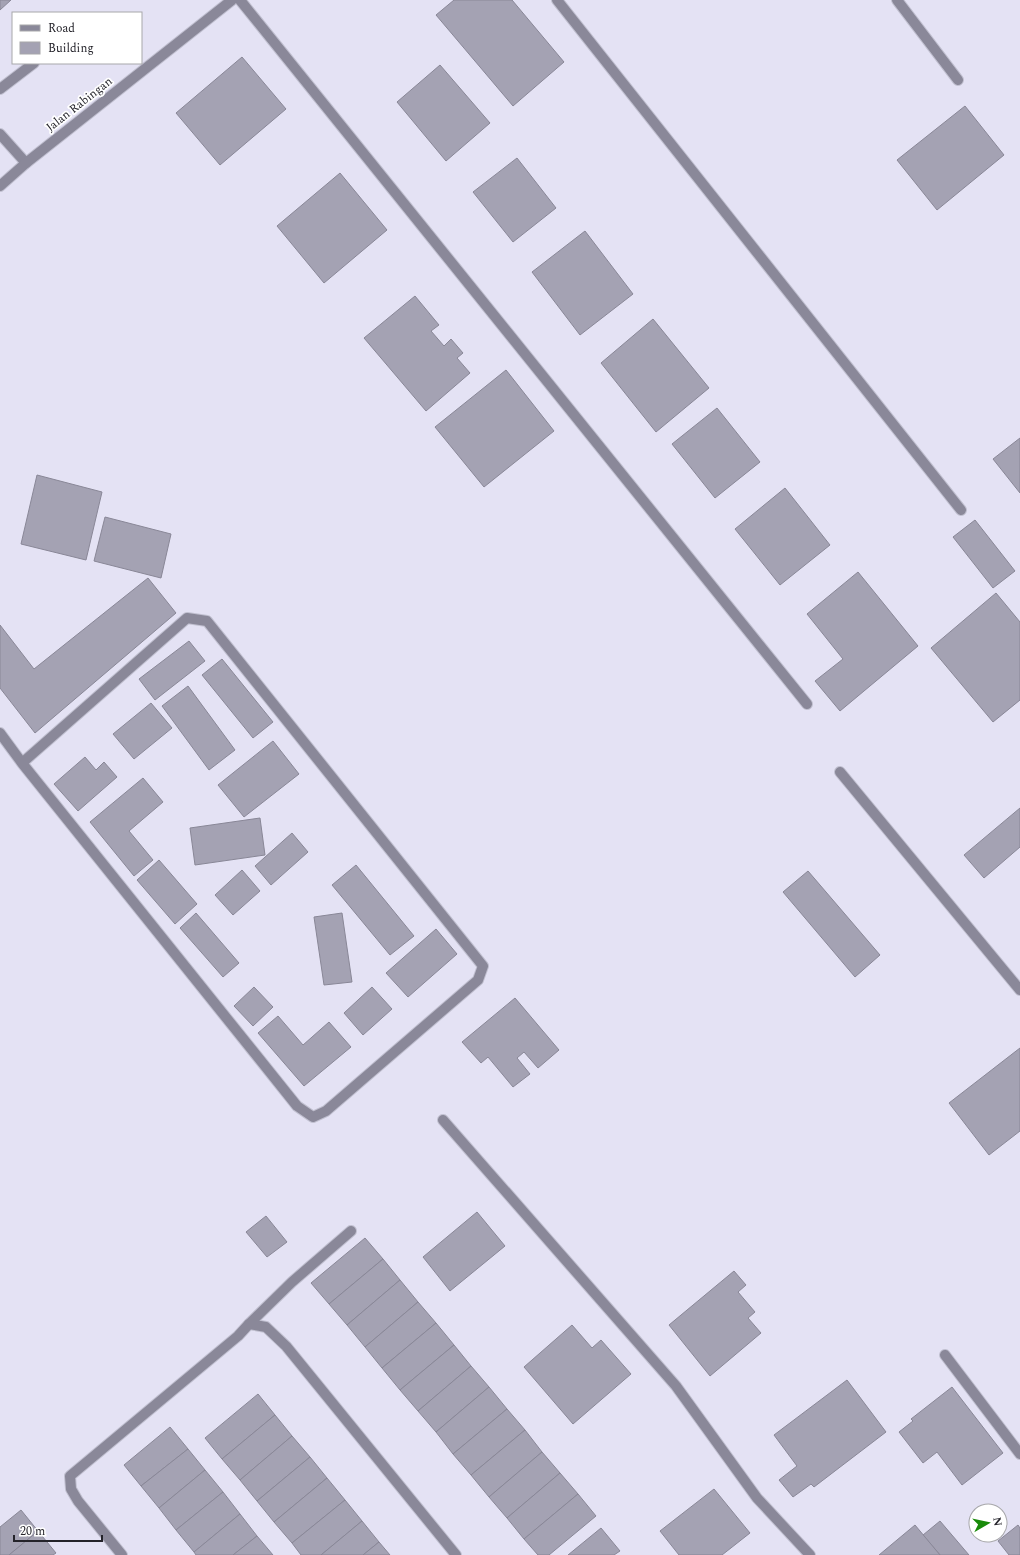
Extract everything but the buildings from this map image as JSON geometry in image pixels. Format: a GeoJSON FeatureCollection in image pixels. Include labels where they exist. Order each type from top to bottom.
{"type":"FeatureCollection","features":[{"type":"Feature","properties":{"kind":"street","name":"Jalan Rabingan"},"geometry":{"type":"LineString","coordinates":[[0,186],[26,163],[232,0]]}},
{"type":"Feature","properties":{"kind":"street"},"geometry":{"type":"LineString","coordinates":[[240,0],[807,704]]}},
{"type":"Feature","properties":{"kind":"street"},"geometry":{"type":"LineString","coordinates":[[557,0],[961,510]]}},
{"type":"Feature","properties":{"kind":"street"},"geometry":{"type":"LineString","coordinates":[[897,0],[958,80]]}},
{"type":"Feature","properties":{"kind":"street"},"geometry":{"type":"LineString","coordinates":[[0,89],[33,64]]}},
{"type":"Feature","properties":{"kind":"street"},"geometry":{"type":"LineString","coordinates":[[0,134],[26,163]]}},
{"type":"Feature","properties":{"kind":"street"},"geometry":{"type":"LineString","coordinates":[[0,733],[22,763],[298,1106],[313,1117],[326,1111],[478,980],[483,966],[208,621],[187,618],[22,763]]}},
{"type":"Feature","properties":{"kind":"street"},"geometry":{"type":"LineString","coordinates":[[840,772],[1020,990]]}},
{"type":"Feature","properties":{"kind":"street"},"geometry":{"type":"LineString","coordinates":[[443,1120],[676,1386],[757,1498],[810,1555]]}},
{"type":"Feature","properties":{"kind":"street"},"geometry":{"type":"LineString","coordinates":[[122,1555],[78,1501],[71,1489],[70,1476],[238,1336],[292,1282],[351,1231]]}},
{"type":"Feature","properties":{"kind":"street"},"geometry":{"type":"LineString","coordinates":[[249,1324],[266,1327],[286,1346],[456,1555]]}},
{"type":"Feature","properties":{"kind":"street"},"geometry":{"type":"LineString","coordinates":[[944,1355],[1020,1454]]}}]}
